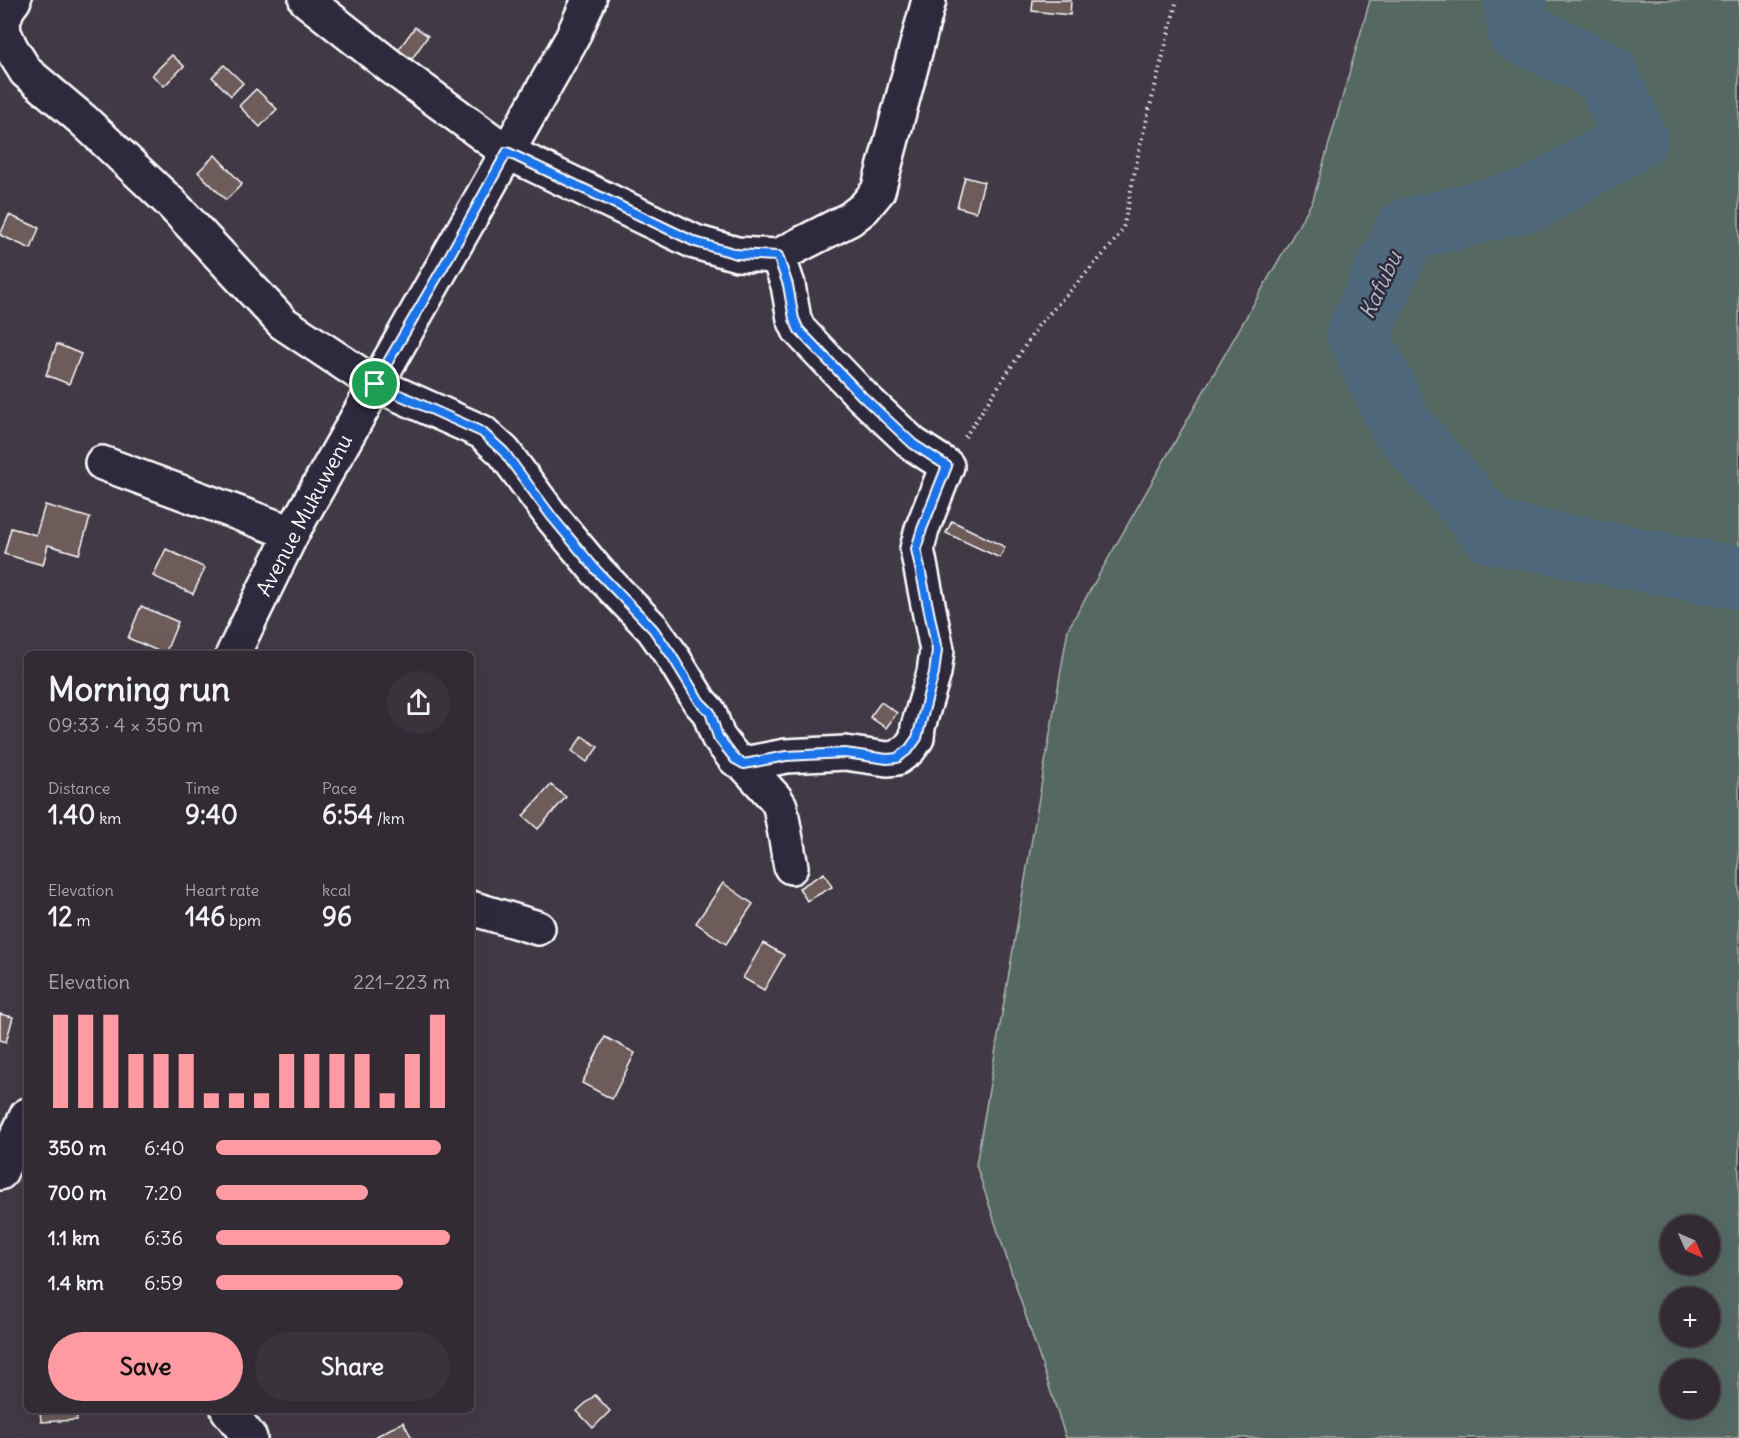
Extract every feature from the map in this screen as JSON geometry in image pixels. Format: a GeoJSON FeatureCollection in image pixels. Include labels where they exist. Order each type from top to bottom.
{"type":"FeatureCollection","features":[{"type":"Feature","properties":{"kind":"street"},"geometry":{"type":"LineString","coordinates":[[14,0],[3,21],[4,33],[26,72],[83,120],[171,202],[283,323],[375,384],[482,432],[504,452],[552,517],[590,562],[653,629],[700,702],[710,712],[718,737],[735,759],[744,764],[775,798],[780,806],[791,867]]}},
{"type":"Feature","properties":{"kind":"street"},"geometry":{"type":"LineString","coordinates":[[306,0],[390,66],[507,152],[695,242],[737,254],[778,256],[850,219],[864,208],[878,191],[929,0]]}},
{"type":"Feature","properties":{"kind":"street","name":"Avenue Mukuwenu"},"geometry":{"type":"LineString","coordinates":[[234,651],[292,533],[572,38],[589,0]]}},
{"type":"Feature","properties":{"kind":"street"},"geometry":{"type":"LineString","coordinates":[[744,764],[786,756],[845,753],[887,759],[897,758],[909,749],[917,738],[934,673],[937,650],[916,549],[947,466],[913,444],[862,396],[799,330],[794,319],[788,285],[778,256]]}},
{"type":"Feature","properties":{"kind":"street"},"geometry":{"type":"LineString","coordinates":[[102,463],[292,533]]}},
{"type":"Feature","properties":{"kind":"street"},"geometry":{"type":"LineString","coordinates":[[474,909],[538,928]]}},
{"type":"Feature","properties":{"kind":"street"},"geometry":{"type":"LineString","coordinates":[[0,1173],[24,1127]]}},
{"type":"Feature","properties":{"kind":"street"},"geometry":{"type":"LineString","coordinates":[[230,1413],[250,1438]]}},
{"type":"Feature","properties":{"kind":"path"},"geometry":{"type":"LineString","coordinates":[[947,466],[1038,326],[1110,247],[1123,229],[1140,146],[1177,0]]}},
{"type":"Feature","properties":{"kind":"green space"},"geometry":{"type":"Polygon","coordinates":[[[1370,0],[1739,0],[1739,1438],[1066,1438],[976,1165],[1068,629],[1313,200],[1370,0]]]}},
{"type":"Feature","properties":{"kind":"building"},"geometry":{"type":"Polygon","coordinates":[[[1033,0],[1071,0],[1070,15],[1032,11],[1033,0]]]}},
{"type":"Feature","properties":{"kind":"building"},"geometry":{"type":"Polygon","coordinates":[[[415,27],[428,36],[407,66],[393,57],[415,27]]]}},
{"type":"Feature","properties":{"kind":"building"},"geometry":{"type":"Polygon","coordinates":[[[172,55],[184,66],[164,86],[152,75],[172,55]]]}},
{"type":"Feature","properties":{"kind":"building"},"geometry":{"type":"Polygon","coordinates":[[[224,65],[243,83],[231,96],[212,77],[224,65]]]}},
{"type":"Feature","properties":{"kind":"building"},"geometry":{"type":"Polygon","coordinates":[[[256,89],[277,109],[260,127],[239,106],[256,89]]]}},
{"type":"Feature","properties":{"kind":"building"},"geometry":{"type":"Polygon","coordinates":[[[215,155],[242,184],[226,200],[198,172],[215,155]]]}},
{"type":"Feature","properties":{"kind":"building"},"geometry":{"type":"Polygon","coordinates":[[[965,177],[984,182],[976,212],[957,207],[965,177]]]}},
{"type":"Feature","properties":{"kind":"building"},"geometry":{"type":"Polygon","coordinates":[[[9,215],[39,228],[31,249],[0,235],[9,215]]]}},
{"type":"Feature","properties":{"kind":"building"},"geometry":{"type":"Polygon","coordinates":[[[57,344],[81,354],[69,384],[46,375],[57,344]]]}},
{"type":"Feature","properties":{"kind":"building"},"geometry":{"type":"Polygon","coordinates":[[[45,505],[90,518],[79,554],[48,545],[43,565],[4,554],[11,528],[36,535],[45,505]]]}},
{"type":"Feature","properties":{"kind":"building"},"geometry":{"type":"Polygon","coordinates":[[[952,521],[1005,547],[1000,558],[946,533],[952,521]]]}},
{"type":"Feature","properties":{"kind":"building"},"geometry":{"type":"Polygon","coordinates":[[[166,549],[205,568],[193,594],[153,576],[166,549]]]}},
{"type":"Feature","properties":{"kind":"building"},"geometry":{"type":"Polygon","coordinates":[[[141,606],[178,622],[166,651],[158,651],[128,638],[141,606]]]}},
{"type":"Feature","properties":{"kind":"building"},"geometry":{"type":"Polygon","coordinates":[[[881,702],[897,713],[886,728],[870,717],[881,702]]]}},
{"type":"Feature","properties":{"kind":"building"},"geometry":{"type":"Polygon","coordinates":[[[582,736],[598,747],[587,762],[572,751],[582,736]]]}},
{"type":"Feature","properties":{"kind":"building"},"geometry":{"type":"Polygon","coordinates":[[[551,785],[566,797],[538,829],[523,816],[551,785]]]}},
{"type":"Feature","properties":{"kind":"building"},"geometry":{"type":"Polygon","coordinates":[[[824,873],[832,887],[807,901],[799,888],[824,873]]]}},
{"type":"Feature","properties":{"kind":"building"},"geometry":{"type":"Polygon","coordinates":[[[723,883],[753,904],[726,944],[696,923],[723,883]]]}},
{"type":"Feature","properties":{"kind":"building"},"geometry":{"type":"Polygon","coordinates":[[[763,943],[784,955],[764,990],[743,978],[763,943]]]}},
{"type":"Feature","properties":{"kind":"building"},"geometry":{"type":"Polygon","coordinates":[[[0,1014],[13,1017],[6,1042],[0,1040],[0,1014]]]}},
{"type":"Feature","properties":{"kind":"building"},"geometry":{"type":"Polygon","coordinates":[[[605,1037],[635,1053],[612,1099],[582,1083],[605,1037]]]}},
{"type":"Feature","properties":{"kind":"building"},"geometry":{"type":"Polygon","coordinates":[[[595,1395],[610,1411],[593,1428],[577,1411],[595,1395]]]}},
{"type":"Feature","properties":{"kind":"building"},"geometry":{"type":"Polygon","coordinates":[[[40,1413],[76,1413],[77,1420],[41,1422],[40,1413]]]}},
{"type":"Feature","properties":{"kind":"building"},"geometry":{"type":"Polygon","coordinates":[[[403,1422],[412,1438],[373,1438],[403,1422]]]}},
{"type":"Feature","properties":{"kind":"waterway","name":"Kafubu"},"geometry":{"type":"LineString","coordinates":[[1515,0],[1519,31],[1606,73],[1636,138],[1535,198],[1406,230],[1358,333],[1401,425],[1492,532],[1739,578]]}},
{"type":"Feature","properties":{"kind":"route"},"geometry":{"type":"LineString","coordinates":[[507,152],[695,242],[737,254],[778,256],[788,285],[794,319],[799,330],[862,396],[913,444],[947,466],[916,549],[937,650],[934,673],[918,727],[917,738],[909,749],[897,758],[887,759],[845,753],[786,756],[744,764],[735,759],[718,737],[710,712],[700,702],[653,629],[597,571],[552,517],[504,452],[482,432],[375,384],[507,152]]}}]}
